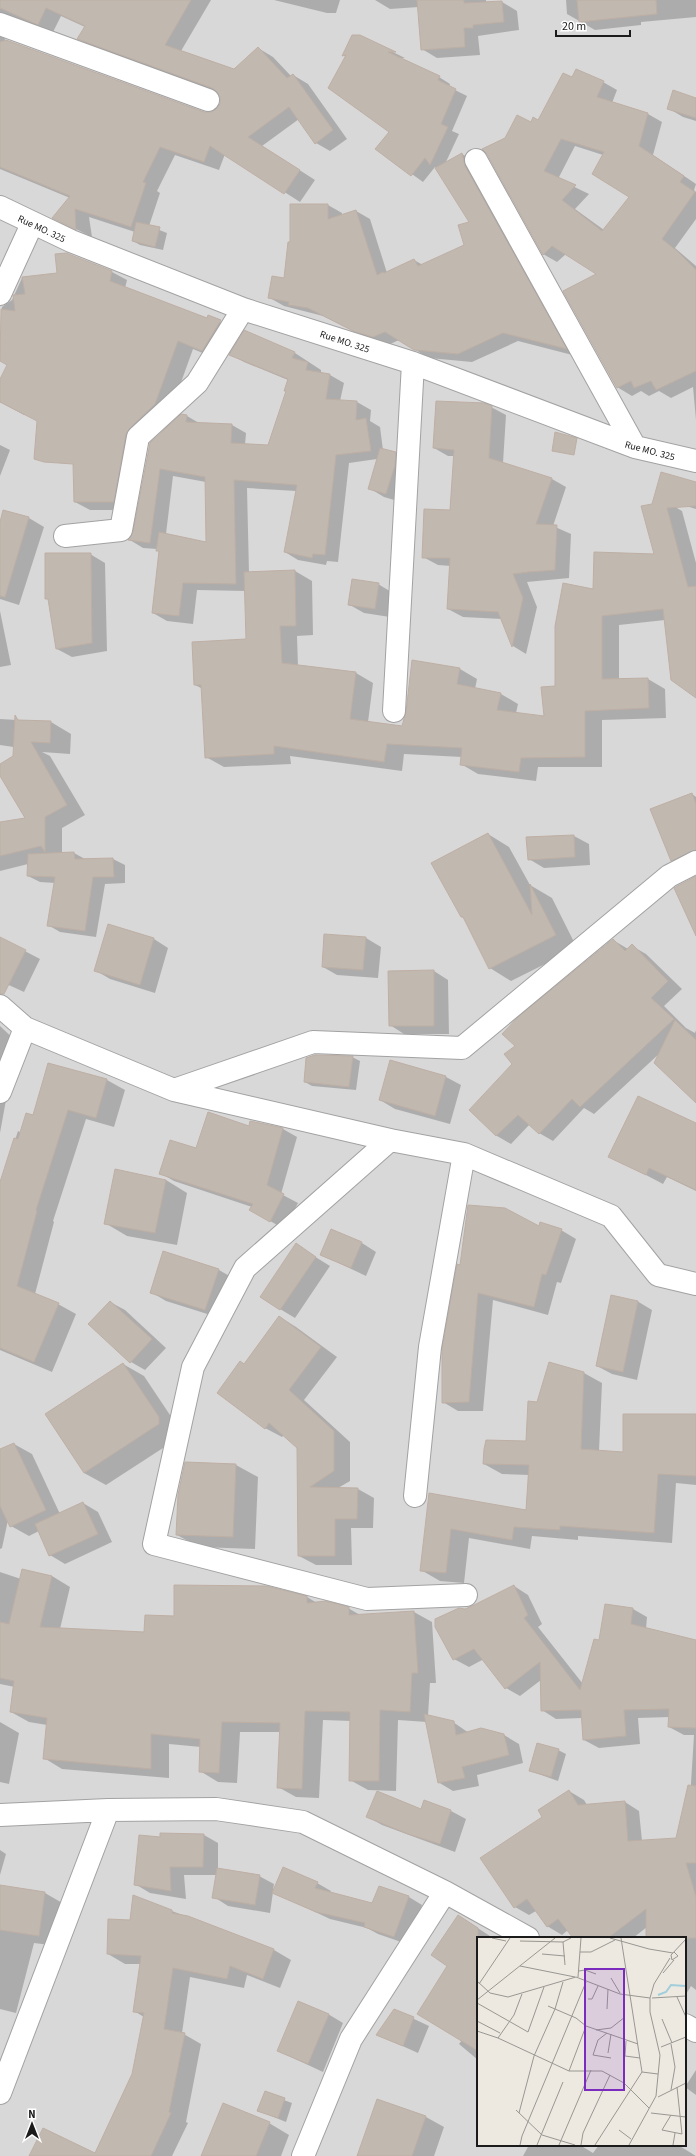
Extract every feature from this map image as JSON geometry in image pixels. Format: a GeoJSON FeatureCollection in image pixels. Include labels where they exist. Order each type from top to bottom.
{"type":"FeatureCollection","features":[{"type":"Feature","properties":{"kind":"street"},"geometry":{"type":"LineString","coordinates":[[0,24],[208,100]]}},
{"type":"Feature","properties":{"kind":"street"},"geometry":{"type":"LineString","coordinates":[[476,160],[635,447]]}},
{"type":"Feature","properties":{"kind":"street","name":"Rue MO. 325"},"geometry":{"type":"LineString","coordinates":[[0,207],[32,224],[244,309],[413,363],[635,447],[696,461]]}},
{"type":"Feature","properties":{"kind":"street"},"geometry":{"type":"LineString","coordinates":[[0,294],[32,224]]}},
{"type":"Feature","properties":{"kind":"street"},"geometry":{"type":"LineString","coordinates":[[64,536],[121,530],[138,437],[197,383],[244,309]]}},
{"type":"Feature","properties":{"kind":"street"},"geometry":{"type":"LineString","coordinates":[[394,711],[413,363]]}},
{"type":"Feature","properties":{"kind":"street"},"geometry":{"type":"LineString","coordinates":[[174,1090],[313,1042],[462,1048],[669,876],[696,862]]}},
{"type":"Feature","properties":{"kind":"street"},"geometry":{"type":"LineString","coordinates":[[0,1006],[25,1028],[174,1090],[390,1140],[464,1154],[611,1216],[658,1275],[696,1284]]}},
{"type":"Feature","properties":{"kind":"street"},"geometry":{"type":"LineString","coordinates":[[0,1092],[25,1028]]}},
{"type":"Feature","properties":{"kind":"street"},"geometry":{"type":"LineString","coordinates":[[390,1140],[245,1268],[193,1367],[154,1544],[367,1599],[466,1595]]}},
{"type":"Feature","properties":{"kind":"street"},"geometry":{"type":"LineString","coordinates":[[415,1496],[430,1347],[464,1154]]}},
{"type":"Feature","properties":{"kind":"street"},"geometry":{"type":"LineString","coordinates":[[0,1815],[108,1810],[216,1808],[303,1822],[445,1892],[526,1937]]}},
{"type":"Feature","properties":{"kind":"street"},"geometry":{"type":"LineString","coordinates":[[0,2093],[108,1810]]}},
{"type":"Feature","properties":{"kind":"street"},"geometry":{"type":"LineString","coordinates":[[303,2156],[351,2040],[445,1892]]}},
{"type":"Feature","properties":{"kind":"street"},"geometry":{"type":"LineString","coordinates":[[686,2026],[696,2031]]}},
{"type":"Feature","properties":{"kind":"shaded area"},"geometry":{"type":"Polygon","coordinates":[[[0,0],[696,0],[696,2156],[0,2156],[0,0]]]}},
{"type":"Feature","properties":{"kind":"building"},"geometry":{"type":"Polygon","coordinates":[[[0,0],[191,0],[165,45],[234,69],[258,47],[287,78],[293,74],[333,130],[315,144],[289,107],[248,137],[300,170],[284,194],[210,146],[204,162],[160,147],[143,182],[146,183],[131,227],[75,209],[76,230],[52,218],[70,196],[0,167],[0,42],[6,40],[204,112],[211,112],[216,109],[220,104],[220,97],[212,88],[77,39],[85,26],[46,8],[38,25],[0,8],[0,0]]]}},
{"type":"Feature","properties":{"kind":"building"},"geometry":{"type":"Polygon","coordinates":[[[417,0],[464,0],[464,3],[502,1],[504,22],[473,25],[473,28],[464,28],[465,47],[421,50],[417,0]]]}},
{"type":"Feature","properties":{"kind":"building"},"geometry":{"type":"Polygon","coordinates":[[[577,0],[656,0],[657,14],[579,22],[577,0]]]}},
{"type":"Feature","properties":{"kind":"building"},"geometry":{"type":"Polygon","coordinates":[[[352,35],[360,35],[396,52],[388,52],[440,76],[438,80],[456,89],[441,124],[448,127],[430,165],[425,158],[411,176],[375,149],[389,132],[328,88],[346,55],[342,56],[352,35]]]}},
{"type":"Feature","properties":{"kind":"building"},"geometry":{"type":"Polygon","coordinates":[[[576,69],[604,81],[597,97],[648,113],[639,146],[684,176],[680,182],[695,192],[662,239],[677,251],[696,270],[696,371],[656,390],[651,381],[634,388],[631,381],[617,388],[563,291],[596,274],[552,246],[543,255],[487,154],[482,149],[505,138],[517,115],[531,122],[533,117],[538,120],[563,73],[572,77],[576,69]],[[561,139],[544,171],[576,185],[562,200],[602,231],[629,197],[592,174],[604,152],[561,139]]]}},
{"type":"Feature","properties":{"kind":"building"},"geometry":{"type":"Polygon","coordinates":[[[673,90],[696,98],[696,118],[667,109],[673,90]]]}},
{"type":"Feature","properties":{"kind":"building"},"geometry":{"type":"Polygon","coordinates":[[[462,153],[465,166],[567,349],[503,333],[458,354],[414,350],[385,332],[373,337],[355,332],[308,308],[288,305],[289,302],[268,298],[272,276],[284,278],[288,242],[290,242],[290,204],[328,204],[328,219],[356,210],[377,275],[414,259],[418,266],[464,245],[458,225],[469,222],[435,168],[462,153]]]}},
{"type":"Feature","properties":{"kind":"building"},"geometry":{"type":"Polygon","coordinates":[[[136,222],[160,227],[155,247],[132,241],[136,222]]]}},
{"type":"Feature","properties":{"kind":"building"},"geometry":{"type":"Polygon","coordinates":[[[66,253],[112,271],[110,281],[207,318],[208,315],[221,320],[202,351],[178,341],[155,404],[130,428],[126,434],[114,502],[74,502],[73,464],[44,462],[34,459],[37,421],[0,402],[0,379],[7,365],[0,361],[1,309],[15,311],[13,295],[25,294],[22,277],[57,273],[55,254],[66,253]]]}},
{"type":"Feature","properties":{"kind":"building"},"geometry":{"type":"Polygon","coordinates":[[[244,330],[295,352],[292,358],[308,362],[306,370],[330,374],[326,399],[357,401],[356,420],[366,418],[371,451],[336,455],[325,555],[313,554],[312,558],[284,552],[297,485],[234,480],[236,584],[183,583],[179,616],[152,613],[159,551],[156,551],[159,532],[206,542],[205,477],[160,469],[150,543],[128,540],[133,532],[150,443],[181,414],[187,415],[186,422],[232,424],[231,443],[268,445],[286,391],[284,391],[288,379],[229,355],[244,330]]]}},
{"type":"Feature","properties":{"kind":"building"},"geometry":{"type":"Polygon","coordinates":[[[436,401],[484,403],[492,406],[489,458],[552,478],[536,524],[557,525],[555,570],[529,571],[513,574],[523,598],[512,647],[498,612],[447,609],[450,558],[422,558],[424,509],[450,510],[454,450],[433,448],[436,401]]]}},
{"type":"Feature","properties":{"kind":"building"},"geometry":{"type":"Polygon","coordinates":[[[555,432],[577,438],[574,455],[552,451],[555,432]]]}},
{"type":"Feature","properties":{"kind":"building"},"geometry":{"type":"Polygon","coordinates":[[[380,448],[396,452],[395,465],[386,494],[368,489],[380,448]]]}},
{"type":"Feature","properties":{"kind":"building"},"geometry":{"type":"Polygon","coordinates":[[[661,472],[696,482],[696,506],[667,508],[688,587],[696,586],[696,698],[671,680],[663,609],[602,616],[602,679],[648,678],[649,708],[585,711],[585,757],[521,758],[519,772],[460,765],[462,748],[387,744],[384,762],[274,746],[274,754],[205,758],[201,685],[194,685],[192,642],[246,639],[244,572],[295,570],[296,626],[280,626],[282,663],[356,672],[350,719],[402,726],[406,712],[412,660],[460,668],[457,684],[501,693],[497,710],[544,716],[541,687],[555,686],[555,626],[563,583],[593,589],[594,552],[654,554],[641,506],[652,504],[661,472]]]}},
{"type":"Feature","properties":{"kind":"building"},"geometry":{"type":"Polygon","coordinates":[[[3,510],[29,517],[5,597],[0,596],[0,522],[3,510]]]}},
{"type":"Feature","properties":{"kind":"building"},"geometry":{"type":"Polygon","coordinates":[[[45,553],[91,553],[92,643],[56,649],[48,599],[45,599],[45,553]]]}},
{"type":"Feature","properties":{"kind":"building"},"geometry":{"type":"Polygon","coordinates":[[[352,579],[379,583],[375,609],[348,605],[352,579]]]}},
{"type":"Feature","properties":{"kind":"building"},"geometry":{"type":"Polygon","coordinates":[[[15,715],[18,720],[51,721],[50,743],[31,742],[67,805],[45,817],[45,852],[41,846],[0,856],[0,822],[25,818],[0,776],[0,764],[13,756],[15,715]]]}},
{"type":"Feature","properties":{"kind":"building"},"geometry":{"type":"Polygon","coordinates":[[[692,793],[696,804],[696,850],[671,861],[650,809],[692,793]]]}},
{"type":"Feature","properties":{"kind":"building"},"geometry":{"type":"Polygon","coordinates":[[[488,833],[532,915],[530,884],[556,935],[489,969],[463,917],[461,917],[431,863],[488,833]]]}},
{"type":"Feature","properties":{"kind":"building"},"geometry":{"type":"Polygon","coordinates":[[[574,835],[575,857],[528,860],[526,837],[574,835]]]}},
{"type":"Feature","properties":{"kind":"building"},"geometry":{"type":"Polygon","coordinates":[[[74,852],[75,859],[113,858],[114,877],[93,877],[85,931],[47,926],[55,877],[27,876],[28,854],[74,852]]]}},
{"type":"Feature","properties":{"kind":"building"},"geometry":{"type":"Polygon","coordinates":[[[696,876],[696,936],[674,888],[696,876]]]}},
{"type":"Feature","properties":{"kind":"building"},"geometry":{"type":"Polygon","coordinates":[[[108,924],[154,938],[140,985],[94,971],[108,924]]]}},
{"type":"Feature","properties":{"kind":"building"},"geometry":{"type":"Polygon","coordinates":[[[324,934],[366,937],[363,970],[322,967],[324,934]]]}},
{"type":"Feature","properties":{"kind":"building"},"geometry":{"type":"Polygon","coordinates":[[[0,937],[26,950],[4,994],[0,994],[0,937]]]}},
{"type":"Feature","properties":{"kind":"building"},"geometry":{"type":"Polygon","coordinates":[[[613,939],[625,951],[632,944],[668,981],[651,998],[674,1019],[580,1107],[572,1099],[539,1134],[518,1115],[496,1136],[469,1110],[512,1064],[504,1054],[515,1046],[502,1034],[518,1017],[613,939]]]}},
{"type":"Feature","properties":{"kind":"building"},"geometry":{"type":"Polygon","coordinates":[[[434,970],[434,1026],[389,1026],[388,971],[434,970]]]}},
{"type":"Feature","properties":{"kind":"building"},"geometry":{"type":"Polygon","coordinates":[[[675,1020],[696,1040],[696,1103],[654,1063],[675,1020]]]}},
{"type":"Feature","properties":{"kind":"building"},"geometry":{"type":"Polygon","coordinates":[[[315,1055],[353,1056],[349,1087],[304,1082],[306,1058],[315,1055]]]}},
{"type":"Feature","properties":{"kind":"building"},"geometry":{"type":"Polygon","coordinates":[[[390,1060],[446,1076],[435,1116],[379,1100],[390,1060]]]}},
{"type":"Feature","properties":{"kind":"building"},"geometry":{"type":"Polygon","coordinates":[[[48,1063],[107,1079],[96,1118],[68,1110],[36,1210],[37,1211],[17,1286],[59,1303],[34,1362],[0,1348],[0,1182],[14,1138],[18,1139],[26,1113],[33,1115],[48,1063]]]}},
{"type":"Feature","properties":{"kind":"building"},"geometry":{"type":"Polygon","coordinates":[[[638,1096],[696,1123],[696,1190],[649,1168],[646,1175],[608,1157],[638,1096]]]}},
{"type":"Feature","properties":{"kind":"building"},"geometry":{"type":"Polygon","coordinates":[[[208,1112],[249,1126],[250,1121],[283,1128],[267,1185],[284,1194],[270,1222],[249,1210],[253,1204],[159,1174],[170,1140],[196,1148],[208,1112]]]}},
{"type":"Feature","properties":{"kind":"building"},"geometry":{"type":"Polygon","coordinates":[[[115,1169],[166,1180],[155,1233],[104,1224],[115,1169]]]}},
{"type":"Feature","properties":{"kind":"building"},"geometry":{"type":"Polygon","coordinates":[[[468,1205],[505,1208],[539,1226],[540,1222],[562,1229],[546,1275],[542,1274],[534,1307],[478,1293],[469,1402],[442,1403],[442,1349],[457,1264],[460,1265],[468,1205]]]}},
{"type":"Feature","properties":{"kind":"building"},"geometry":{"type":"Polygon","coordinates":[[[331,1229],[362,1242],[351,1268],[320,1255],[331,1229]]]}},
{"type":"Feature","properties":{"kind":"building"},"geometry":{"type":"Polygon","coordinates":[[[296,1243],[316,1257],[280,1310],[260,1297],[296,1243]]]}},
{"type":"Feature","properties":{"kind":"building"},"geometry":{"type":"Polygon","coordinates":[[[163,1251],[219,1269],[205,1310],[150,1293],[163,1251]]]}},
{"type":"Feature","properties":{"kind":"building"},"geometry":{"type":"Polygon","coordinates":[[[611,1295],[638,1301],[623,1372],[596,1366],[611,1295]]]}},
{"type":"Feature","properties":{"kind":"building"},"geometry":{"type":"Polygon","coordinates":[[[110,1301],[152,1339],[130,1363],[88,1324],[110,1301]]]}},
{"type":"Feature","properties":{"kind":"building"},"geometry":{"type":"Polygon","coordinates":[[[279,1316],[321,1347],[289,1390],[334,1431],[334,1471],[310,1487],[358,1488],[357,1519],[335,1519],[335,1556],[298,1556],[297,1448],[269,1423],[265,1429],[217,1393],[240,1361],[244,1364],[279,1316]]]}},
{"type":"Feature","properties":{"kind":"building"},"geometry":{"type":"Polygon","coordinates":[[[549,1362],[584,1372],[581,1449],[623,1452],[623,1414],[696,1414],[696,1476],[658,1474],[654,1533],[560,1526],[560,1530],[514,1527],[512,1540],[451,1529],[446,1573],[420,1571],[429,1493],[526,1510],[529,1465],[483,1464],[484,1449],[486,1440],[526,1441],[528,1401],[537,1402],[549,1362]]]}},
{"type":"Feature","properties":{"kind":"building"},"geometry":{"type":"Polygon","coordinates":[[[123,1363],[159,1417],[159,1424],[84,1473],[45,1414],[123,1363]]]}},
{"type":"Feature","properties":{"kind":"building"},"geometry":{"type":"Polygon","coordinates":[[[14,1443],[46,1510],[10,1527],[0,1506],[0,1449],[14,1443]]]}},
{"type":"Feature","properties":{"kind":"building"},"geometry":{"type":"Polygon","coordinates":[[[185,1462],[236,1464],[233,1537],[176,1535],[178,1495],[185,1462]]]}},
{"type":"Feature","properties":{"kind":"building"},"geometry":{"type":"Polygon","coordinates":[[[83,1502],[98,1534],[49,1556],[35,1524],[83,1502]]]}},
{"type":"Feature","properties":{"kind":"building"},"geometry":{"type":"Polygon","coordinates":[[[22,1569],[52,1576],[40,1627],[144,1632],[145,1615],[174,1616],[174,1585],[266,1586],[307,1596],[307,1603],[326,1601],[349,1607],[349,1615],[414,1611],[418,1673],[412,1673],[410,1712],[380,1710],[379,1781],[349,1781],[350,1712],[305,1711],[302,1789],[277,1788],[280,1723],[222,1722],[219,1773],[199,1772],[200,1739],[151,1734],[151,1769],[43,1759],[47,1718],[10,1712],[14,1681],[0,1678],[0,1622],[9,1624],[22,1569]]]}},
{"type":"Feature","properties":{"kind":"building"},"geometry":{"type":"Polygon","coordinates":[[[514,1585],[528,1615],[524,1618],[580,1690],[594,1639],[599,1640],[605,1604],[633,1608],[631,1624],[696,1640],[696,1728],[668,1727],[669,1709],[624,1710],[626,1736],[583,1740],[581,1710],[541,1711],[540,1662],[505,1689],[474,1649],[453,1660],[435,1627],[435,1619],[459,1608],[465,1609],[472,1606],[514,1585]]]}},
{"type":"Feature","properties":{"kind":"building"},"geometry":{"type":"Polygon","coordinates":[[[424,1714],[454,1721],[456,1735],[481,1728],[504,1734],[509,1755],[462,1767],[465,1778],[438,1783],[424,1714]]]}},
{"type":"Feature","properties":{"kind":"building"},"geometry":{"type":"Polygon","coordinates":[[[537,1743],[559,1749],[551,1777],[529,1771],[537,1743]]]}},
{"type":"Feature","properties":{"kind":"building"},"geometry":{"type":"Polygon","coordinates":[[[688,1785],[696,1786],[696,1863],[686,1863],[696,1897],[696,1938],[646,1937],[646,1909],[609,1937],[572,1937],[558,1919],[547,1927],[527,1899],[514,1908],[480,1858],[542,1817],[538,1810],[569,1790],[578,1805],[625,1801],[628,1841],[676,1838],[688,1785]]]}},
{"type":"Feature","properties":{"kind":"building"},"geometry":{"type":"Polygon","coordinates":[[[377,1791],[421,1809],[424,1800],[451,1810],[440,1844],[408,1834],[366,1817],[377,1791]]]}},
{"type":"Feature","properties":{"kind":"building"},"geometry":{"type":"Polygon","coordinates":[[[160,1833],[204,1834],[203,1867],[170,1867],[171,1891],[134,1885],[139,1835],[160,1837],[160,1833]]]}},
{"type":"Feature","properties":{"kind":"building"},"geometry":{"type":"Polygon","coordinates":[[[283,1867],[318,1882],[315,1888],[372,1903],[379,1886],[409,1896],[394,1937],[364,1927],[365,1923],[316,1912],[272,1893],[283,1867]]]}},
{"type":"Feature","properties":{"kind":"building"},"geometry":{"type":"Polygon","coordinates":[[[217,1868],[260,1875],[255,1905],[212,1898],[217,1868]]]}},
{"type":"Feature","properties":{"kind":"building"},"geometry":{"type":"Polygon","coordinates":[[[0,1885],[45,1892],[39,1936],[0,1930],[0,1885]]]}},
{"type":"Feature","properties":{"kind":"building"},"geometry":{"type":"Polygon","coordinates":[[[133,1895],[172,1910],[172,1913],[188,1916],[274,1949],[263,1979],[230,1966],[227,1979],[173,1968],[164,2029],[185,2033],[169,2112],[171,2113],[151,2156],[29,2156],[43,2128],[95,2153],[132,2074],[144,2013],[133,2012],[141,1956],[107,1954],[108,1919],[130,1920],[133,1895]]]}},
{"type":"Feature","properties":{"kind":"building"},"geometry":{"type":"Polygon","coordinates":[[[458,1915],[478,1928],[477,2050],[417,2014],[447,1966],[431,1955],[458,1915]]]}},
{"type":"Feature","properties":{"kind":"building"},"geometry":{"type":"Polygon","coordinates":[[[298,2001],[329,2014],[308,2064],[277,2051],[298,2001]]]}},
{"type":"Feature","properties":{"kind":"building"},"geometry":{"type":"Polygon","coordinates":[[[394,2009],[414,2017],[403,2046],[376,2035],[394,2009]]]}},
{"type":"Feature","properties":{"kind":"building"},"geometry":{"type":"Polygon","coordinates":[[[265,2091],[285,2098],[278,2118],[257,2111],[265,2091]]]}},
{"type":"Feature","properties":{"kind":"building"},"geometry":{"type":"Polygon","coordinates":[[[377,2099],[426,2116],[412,2156],[357,2156],[377,2099]]]}},
{"type":"Feature","properties":{"kind":"building"},"geometry":{"type":"Polygon","coordinates":[[[223,2103],[270,2122],[256,2156],[201,2156],[223,2103]]]}}]}
